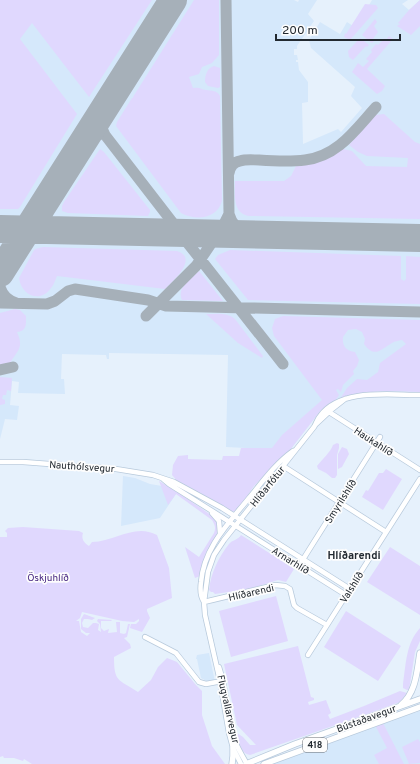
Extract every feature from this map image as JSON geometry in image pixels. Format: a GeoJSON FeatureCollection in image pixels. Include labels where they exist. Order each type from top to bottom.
{"type":"FeatureCollection","features":[{"type":"Feature","properties":{"kind":"main road"},"geometry":{"type":"LineString","coordinates":[[399,706],[407,699],[413,690],[420,654]]}},
{"type":"Feature","properties":{"kind":"main road"},"geometry":{"type":"LineString","coordinates":[[419,661],[420,677]]}},
{"type":"Feature","properties":{"kind":"main road","name":"Bústaðavegur"},"geometry":{"type":"LineString","coordinates":[[246,764],[295,744],[420,699]]}},
{"type":"Feature","properties":{"kind":"main road","name":"Bústaðavegur"},"geometry":{"type":"LineString","coordinates":[[264,764],[420,706]]}},
{"type":"Feature","properties":{"kind":"main road"},"geometry":{"type":"LineString","coordinates":[[232,764],[233,748]]}},
{"type":"Feature","properties":{"kind":"street","name":"Hlíðarfótur"},"geometry":{"type":"LineString","coordinates":[[315,425],[319,417],[326,409],[336,402],[345,399],[367,395],[420,395]]}},
{"type":"Feature","properties":{"kind":"street","name":"Hlíðarfótur"},"geometry":{"type":"LineString","coordinates":[[235,525],[315,425],[345,399]]}},
{"type":"Feature","properties":{"kind":"street","name":"Haukahlíð"},"geometry":{"type":"LineString","coordinates":[[329,412],[420,470]]}},
{"type":"Feature","properties":{"kind":"street","name":"Smyrilshlíð"},"geometry":{"type":"LineString","coordinates":[[300,565],[380,438]]}},
{"type":"Feature","properties":{"kind":"street","name":"Hlíðarfótur"},"geometry":{"type":"LineString","coordinates":[[234,516],[276,466],[298,447]]}},
{"type":"Feature","properties":{"kind":"street","name":"Nauthólsvegur"},"geometry":{"type":"LineString","coordinates":[[0,462],[23,462],[132,470],[174,483],[240,520]]}},
{"type":"Feature","properties":{"kind":"street"},"geometry":{"type":"LineString","coordinates":[[283,466],[338,503],[386,532]]}},
{"type":"Feature","properties":{"kind":"street","name":"Nauthólsvegur"},"geometry":{"type":"LineString","coordinates":[[163,479],[235,525]]}},
{"type":"Feature","properties":{"kind":"street","name":"Valshlíð"},"geometry":{"type":"LineString","coordinates":[[308,655],[420,479]]}},
{"type":"Feature","properties":{"kind":"street"},"geometry":{"type":"LineString","coordinates":[[206,507],[219,521],[220,534]]}},
{"type":"Feature","properties":{"kind":"street","name":"Flugvallarvegur"},"geometry":{"type":"LineString","coordinates":[[234,516],[210,549],[203,569],[201,589],[214,654],[233,733],[238,749],[246,764]]}},
{"type":"Feature","properties":{"kind":"street","name":"Arnarhlíð"},"geometry":{"type":"LineString","coordinates":[[240,520],[350,589]]}},
{"type":"Feature","properties":{"kind":"street","name":"Flugvallarvegur"},"geometry":{"type":"LineString","coordinates":[[204,602],[211,564],[219,547],[235,525]]}},
{"type":"Feature","properties":{"kind":"street","name":"Arnarhlíð"},"geometry":{"type":"LineString","coordinates":[[235,525],[346,595]]}},
{"type":"Feature","properties":{"kind":"street","name":"Hlíðarendi"},"geometry":{"type":"LineString","coordinates":[[204,602],[272,586],[283,585],[290,589],[294,605],[297,608],[327,625]]}},
{"type":"Feature","properties":{"kind":"street"},"geometry":{"type":"LineString","coordinates":[[145,638],[176,652],[199,682],[206,684],[221,681]]}},
{"type":"Feature","properties":{"kind":"street","name":"Flugvallarvegur"},"geometry":{"type":"LineString","coordinates":[[221,681],[229,733],[233,748],[241,764]]}},
{"type":"Feature","properties":{"kind":"shaded area"},"geometry":{"type":"Polygon","coordinates":[[[0,0],[294,0],[298,2],[299,0],[317,0],[308,14],[314,21],[297,46],[297,49],[294,49],[294,55],[297,55],[298,60],[296,60],[296,62],[298,62],[299,70],[308,82],[308,102],[302,103],[303,144],[338,129],[341,132],[362,108],[351,96],[355,87],[311,48],[309,40],[320,22],[340,34],[347,22],[356,28],[372,0],[408,0],[402,4],[409,10],[420,0],[420,392],[373,391],[353,394],[335,401],[321,410],[290,450],[226,447],[228,355],[109,353],[109,359],[107,359],[106,355],[62,354],[61,379],[64,379],[65,394],[18,393],[19,382],[12,381],[10,405],[19,406],[17,420],[5,419],[0,439],[0,0]]]}},
{"type":"Feature","properties":{"kind":"shaded area"},"geometry":{"type":"Polygon","coordinates":[[[123,476],[162,486],[176,494],[160,518],[121,526],[123,476]]]}},
{"type":"Feature","properties":{"kind":"shaded area"},"geometry":{"type":"Polygon","coordinates":[[[209,653],[215,682],[208,682],[201,678],[196,659],[197,655],[209,653]]]}},
{"type":"Feature","properties":{"kind":"shaded area"},"geometry":{"type":"Polygon","coordinates":[[[420,711],[420,764],[268,764],[373,725],[420,711]]]}},
{"type":"Feature","properties":{"kind":"green space"},"geometry":{"type":"Polygon","coordinates":[[[0,0],[152,0],[89,97],[32,23],[20,39],[77,114],[18,209],[0,209],[0,0]]]}},
{"type":"Feature","properties":{"kind":"green space"},"geometry":{"type":"Polygon","coordinates":[[[194,0],[219,0],[219,55],[212,63],[202,67],[199,74],[189,77],[193,88],[214,91],[220,96],[222,201],[216,212],[205,217],[187,216],[181,213],[116,126],[117,122],[194,0]]]}},
{"type":"Feature","properties":{"kind":"green space"},"geometry":{"type":"Polygon","coordinates":[[[420,0],[420,26],[411,35],[397,26],[409,10],[420,0]]]}},
{"type":"Feature","properties":{"kind":"green space"},"geometry":{"type":"Polygon","coordinates":[[[365,4],[376,5],[378,8],[350,40],[344,37],[345,33],[346,34],[365,4]]]}},
{"type":"Feature","properties":{"kind":"green space"},"geometry":{"type":"Polygon","coordinates":[[[375,19],[377,22],[374,26],[378,32],[372,40],[374,41],[372,43],[362,35],[375,19]]]}},
{"type":"Feature","properties":{"kind":"green space"},"geometry":{"type":"Polygon","coordinates":[[[389,36],[393,39],[367,69],[385,86],[382,91],[377,94],[352,72],[358,63],[363,67],[369,61],[366,59],[376,44],[378,45],[389,36]]]}},
{"type":"Feature","properties":{"kind":"green space"},"geometry":{"type":"Polygon","coordinates":[[[360,38],[369,45],[367,47],[366,46],[353,60],[349,57],[348,51],[360,38]]]}},
{"type":"Feature","properties":{"kind":"green space"},"geometry":{"type":"Polygon","coordinates":[[[214,66],[220,68],[220,87],[218,88],[208,86],[205,82],[207,72],[214,66]]]}},
{"type":"Feature","properties":{"kind":"green space"},"geometry":{"type":"Polygon","coordinates":[[[384,114],[415,142],[420,144],[420,219],[250,216],[240,212],[237,207],[235,197],[235,181],[284,181],[291,176],[297,164],[321,160],[343,149],[352,151],[366,166],[407,167],[408,158],[367,156],[358,152],[349,145],[375,115],[384,114]]]}},
{"type":"Feature","properties":{"kind":"green space"},"geometry":{"type":"Polygon","coordinates":[[[100,149],[150,210],[148,216],[68,213],[62,211],[64,202],[100,149]]]}},
{"type":"Feature","properties":{"kind":"green space"},"geometry":{"type":"Polygon","coordinates":[[[43,247],[177,251],[183,254],[186,259],[182,270],[165,289],[57,276],[47,293],[42,296],[37,296],[27,293],[23,289],[19,278],[35,249],[43,247]]]}},
{"type":"Feature","properties":{"kind":"green space"},"geometry":{"type":"Polygon","coordinates":[[[230,250],[401,256],[401,279],[404,281],[406,279],[406,256],[420,257],[420,304],[248,300],[215,259],[218,255],[230,250]]]}},
{"type":"Feature","properties":{"kind":"green space"},"geometry":{"type":"Polygon","coordinates":[[[199,271],[223,301],[182,300],[181,292],[185,284],[199,271]]]}},
{"type":"Feature","properties":{"kind":"green space"},"geometry":{"type":"Polygon","coordinates":[[[15,309],[20,310],[26,316],[25,327],[23,330],[17,332],[20,342],[18,352],[10,363],[0,366],[0,313],[15,309]]]}},
{"type":"Feature","properties":{"kind":"green space"},"geometry":{"type":"Polygon","coordinates":[[[206,314],[225,314],[235,319],[263,356],[262,358],[238,343],[206,314]]]}},
{"type":"Feature","properties":{"kind":"green space"},"geometry":{"type":"Polygon","coordinates":[[[283,316],[420,320],[420,392],[370,392],[340,399],[347,388],[357,379],[367,380],[378,372],[380,363],[406,344],[402,340],[393,342],[375,352],[368,349],[364,344],[365,339],[362,332],[356,329],[348,330],[343,337],[343,343],[345,348],[355,352],[359,360],[353,371],[354,374],[343,385],[341,392],[338,389],[336,390],[339,395],[335,401],[321,410],[290,450],[254,486],[237,511],[230,512],[177,481],[172,475],[173,465],[178,456],[188,455],[188,459],[222,460],[223,456],[239,456],[241,448],[272,448],[282,435],[322,400],[274,336],[272,328],[275,319],[283,316]]]}},
{"type":"Feature","properties":{"kind":"green space"},"geometry":{"type":"Polygon","coordinates":[[[0,377],[12,378],[11,391],[7,390],[6,395],[3,395],[2,399],[5,400],[5,404],[0,405],[0,377]]]}},
{"type":"Feature","properties":{"kind":"green space"},"geometry":{"type":"Polygon","coordinates":[[[337,443],[339,444],[339,448],[337,455],[337,475],[335,478],[332,478],[318,469],[317,466],[333,445],[337,443]]]}},
{"type":"Feature","properties":{"kind":"green space"},"geometry":{"type":"Polygon","coordinates":[[[342,447],[347,449],[349,454],[342,467],[338,469],[338,454],[342,447]]]}},
{"type":"Feature","properties":{"kind":"green space"},"geometry":{"type":"Polygon","coordinates":[[[386,469],[402,479],[383,510],[362,497],[366,490],[368,491],[379,473],[383,473],[386,469]]]}},
{"type":"Feature","properties":{"kind":"green space"},"geometry":{"type":"Polygon","coordinates":[[[159,481],[211,515],[217,522],[218,533],[200,576],[195,578],[185,547],[199,557],[214,533],[214,523],[176,494],[168,505],[159,481]]]}},
{"type":"Feature","properties":{"kind":"green space","name":"Öskjuhlíð"},"geometry":{"type":"Polygon","coordinates":[[[23,527],[79,531],[83,533],[83,541],[89,546],[92,542],[133,532],[149,532],[157,535],[169,568],[172,598],[147,609],[150,618],[142,632],[130,628],[131,624],[136,624],[139,619],[134,622],[122,621],[82,612],[80,618],[76,621],[79,621],[81,632],[87,636],[90,633],[86,633],[81,629],[81,619],[84,614],[95,618],[92,620],[84,619],[82,623],[83,627],[88,628],[93,623],[96,623],[99,624],[98,630],[101,632],[100,624],[97,621],[98,619],[112,620],[101,621],[101,628],[104,631],[109,629],[108,633],[117,632],[116,622],[120,622],[120,633],[124,634],[126,633],[128,624],[130,624],[127,637],[124,638],[130,644],[131,648],[114,657],[114,665],[118,679],[138,692],[151,680],[158,667],[167,658],[177,662],[202,691],[202,715],[212,746],[225,764],[32,764],[24,759],[23,761],[14,758],[4,758],[3,756],[0,757],[0,537],[7,537],[7,533],[5,531],[8,528],[23,527]]]}},
{"type":"Feature","properties":{"kind":"green space"},"geometry":{"type":"Polygon","coordinates":[[[241,535],[294,569],[286,582],[278,580],[236,593],[235,591],[215,594],[209,590],[213,572],[225,549],[230,543],[241,535]]]}},
{"type":"Feature","properties":{"kind":"green space"},"geometry":{"type":"Polygon","coordinates":[[[390,547],[420,566],[420,615],[367,582],[390,547]]]}},
{"type":"Feature","properties":{"kind":"green space"},"geometry":{"type":"Polygon","coordinates":[[[276,596],[288,641],[231,657],[219,611],[276,596]]]}},
{"type":"Feature","properties":{"kind":"green space"},"geometry":{"type":"Polygon","coordinates":[[[346,611],[401,646],[378,681],[324,647],[346,611]]]}},
{"type":"Feature","properties":{"kind":"green space"},"geometry":{"type":"Polygon","coordinates":[[[420,628],[420,641],[415,652],[409,690],[407,690],[403,688],[403,684],[407,654],[415,634],[420,628]]]}},
{"type":"Feature","properties":{"kind":"green space"},"geometry":{"type":"Polygon","coordinates":[[[298,646],[311,697],[314,698],[314,700],[308,702],[309,705],[326,700],[331,713],[328,715],[330,719],[400,691],[407,693],[400,702],[250,755],[247,754],[240,747],[237,733],[250,745],[256,745],[237,725],[224,664],[298,646]]]}},
{"type":"Feature","properties":{"kind":"green space"},"geometry":{"type":"Polygon","coordinates":[[[383,723],[404,764],[379,764],[374,755],[387,748],[375,725],[383,723]]]}},
{"type":"Feature","properties":{"kind":"green space"},"geometry":{"type":"Polygon","coordinates":[[[418,739],[420,742],[420,763],[409,764],[402,747],[418,739]]]}},
{"type":"Feature","properties":{"kind":"taxiway"},"geometry":{"type":"LineString","coordinates":[[146,316],[196,266],[223,226],[229,214],[226,0]]}},
{"type":"Feature","properties":{"kind":"taxiway"},"geometry":{"type":"LineString","coordinates":[[229,173],[231,167],[242,160],[299,161],[317,158],[336,148],[345,141],[376,107]]}},
{"type":"Feature","properties":{"kind":"taxiway"},"geometry":{"type":"LineString","coordinates":[[100,115],[100,124],[105,135],[173,223],[179,229],[189,233]]}},
{"type":"Feature","properties":{"kind":"taxiway"},"geometry":{"type":"LineString","coordinates":[[87,135],[97,133],[105,135]]}},
{"type":"Feature","properties":{"kind":"taxiway"},"geometry":{"type":"LineString","coordinates":[[229,214],[236,226],[248,235]]}},
{"type":"Feature","properties":{"kind":"taxiway"},"geometry":{"type":"LineString","coordinates":[[206,234],[214,232],[223,226]]}},
{"type":"Feature","properties":{"kind":"taxiway"},"geometry":{"type":"LineString","coordinates":[[160,233],[178,235],[186,241],[283,364]]}},
{"type":"Feature","properties":{"kind":"taxiway"},"geometry":{"type":"LineString","coordinates":[[213,242],[222,236],[238,234]]}},
{"type":"Feature","properties":{"kind":"taxiway"},"geometry":{"type":"LineString","coordinates":[[0,278],[2,270]]}},
{"type":"Feature","properties":{"kind":"taxiway"},"geometry":{"type":"LineString","coordinates":[[0,287],[6,297],[16,303]]}},
{"type":"Feature","properties":{"kind":"taxiway"},"geometry":{"type":"LineString","coordinates":[[0,303],[47,304],[55,301],[68,291],[75,289],[148,300],[166,306],[420,312]]}},
{"type":"Feature","properties":{"kind":"taxiway"},"geometry":{"type":"LineString","coordinates":[[0,370],[13,367]]}},
{"type":"Feature","properties":{"kind":"runway"},"geometry":{"type":"LineString","coordinates":[[0,273],[173,0]]}},
{"type":"Feature","properties":{"kind":"runway"},"geometry":{"type":"LineString","coordinates":[[0,229],[420,238]]}},
{"type":"Feature","properties":{"kind":"district","name":"Hlíðarendi"},"geometry":{"type":"Point","coordinates":[354,555]}}]}
